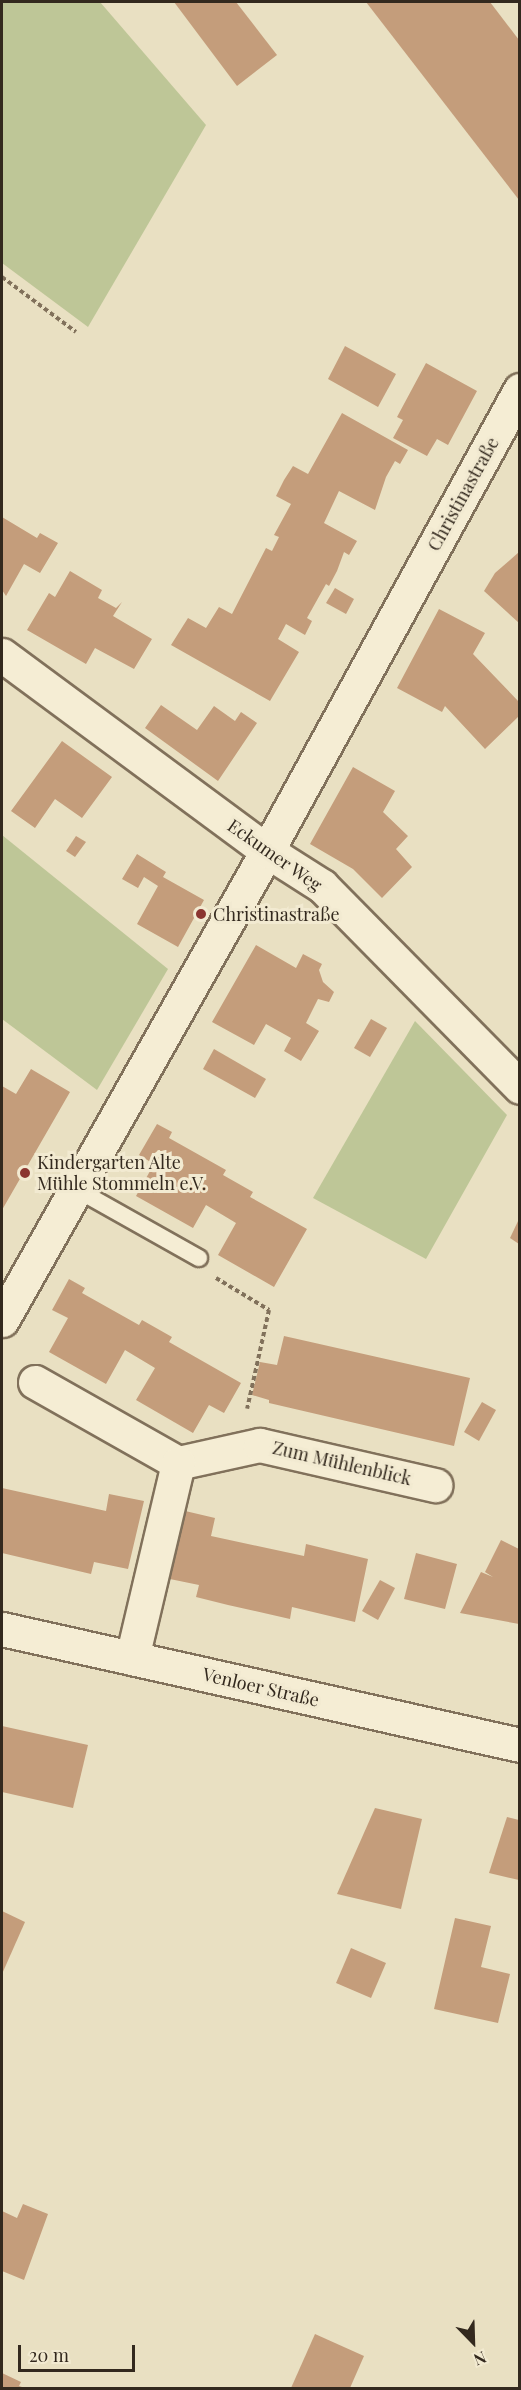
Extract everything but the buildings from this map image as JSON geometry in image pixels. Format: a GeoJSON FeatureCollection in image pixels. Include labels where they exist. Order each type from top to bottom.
{"type":"FeatureCollection","features":[{"type":"Feature","properties":{"kind":"street","name":"Christinastraße"},"geometry":{"type":"LineString","coordinates":[[2,1320],[267,851],[519,390]]}},
{"type":"Feature","properties":{"kind":"street","name":"Eckumer Weg"},"geometry":{"type":"LineString","coordinates":[[2,655],[267,851],[322,886],[519,1088]]}},
{"type":"Feature","properties":{"kind":"street"},"geometry":{"type":"LineString","coordinates":[[35,1382],[178,1463],[132,1658]]}},
{"type":"Feature","properties":{"kind":"street","name":"Zum Mühlenblick"},"geometry":{"type":"LineString","coordinates":[[178,1463],[260,1445],[435,1485]]}},
{"type":"Feature","properties":{"kind":"street","name":"Venloer Straße"},"geometry":{"type":"LineString","coordinates":[[2,1629],[519,1745]]}},
{"type":"Feature","properties":{"kind":"lane"},"geometry":{"type":"LineString","coordinates":[[76,1189],[199,1258]]}},
{"type":"Feature","properties":{"kind":"path"},"geometry":{"type":"LineString","coordinates":[[2,277],[76,332]]}},
{"type":"Feature","properties":{"kind":"path"},"geometry":{"type":"LineString","coordinates":[[199,1258],[205,1272],[269,1310],[242,1449]]}},
{"type":"Feature","properties":{"kind":"green space"},"geometry":{"type":"Polygon","coordinates":[[[2,2],[100,2],[206,125],[88,327],[2,263],[2,2]]]}},
{"type":"Feature","properties":{"kind":"green space"},"geometry":{"type":"Polygon","coordinates":[[[2,835],[168,969],[97,1090],[2,1019],[2,835]]]}},
{"type":"Feature","properties":{"kind":"green space"},"geometry":{"type":"Polygon","coordinates":[[[415,1021],[507,1115],[426,1259],[313,1198],[415,1021]]]}},
{"type":"Feature","properties":{"kind":"place","name":"Christinastraße"},"geometry":{"type":"Point","coordinates":[201,914]}},
{"type":"Feature","properties":{"kind":"place","name":"Kindergarten Alte Mühle Stommeln e.V."},"geometry":{"type":"Point","coordinates":[25,1173]}}]}
